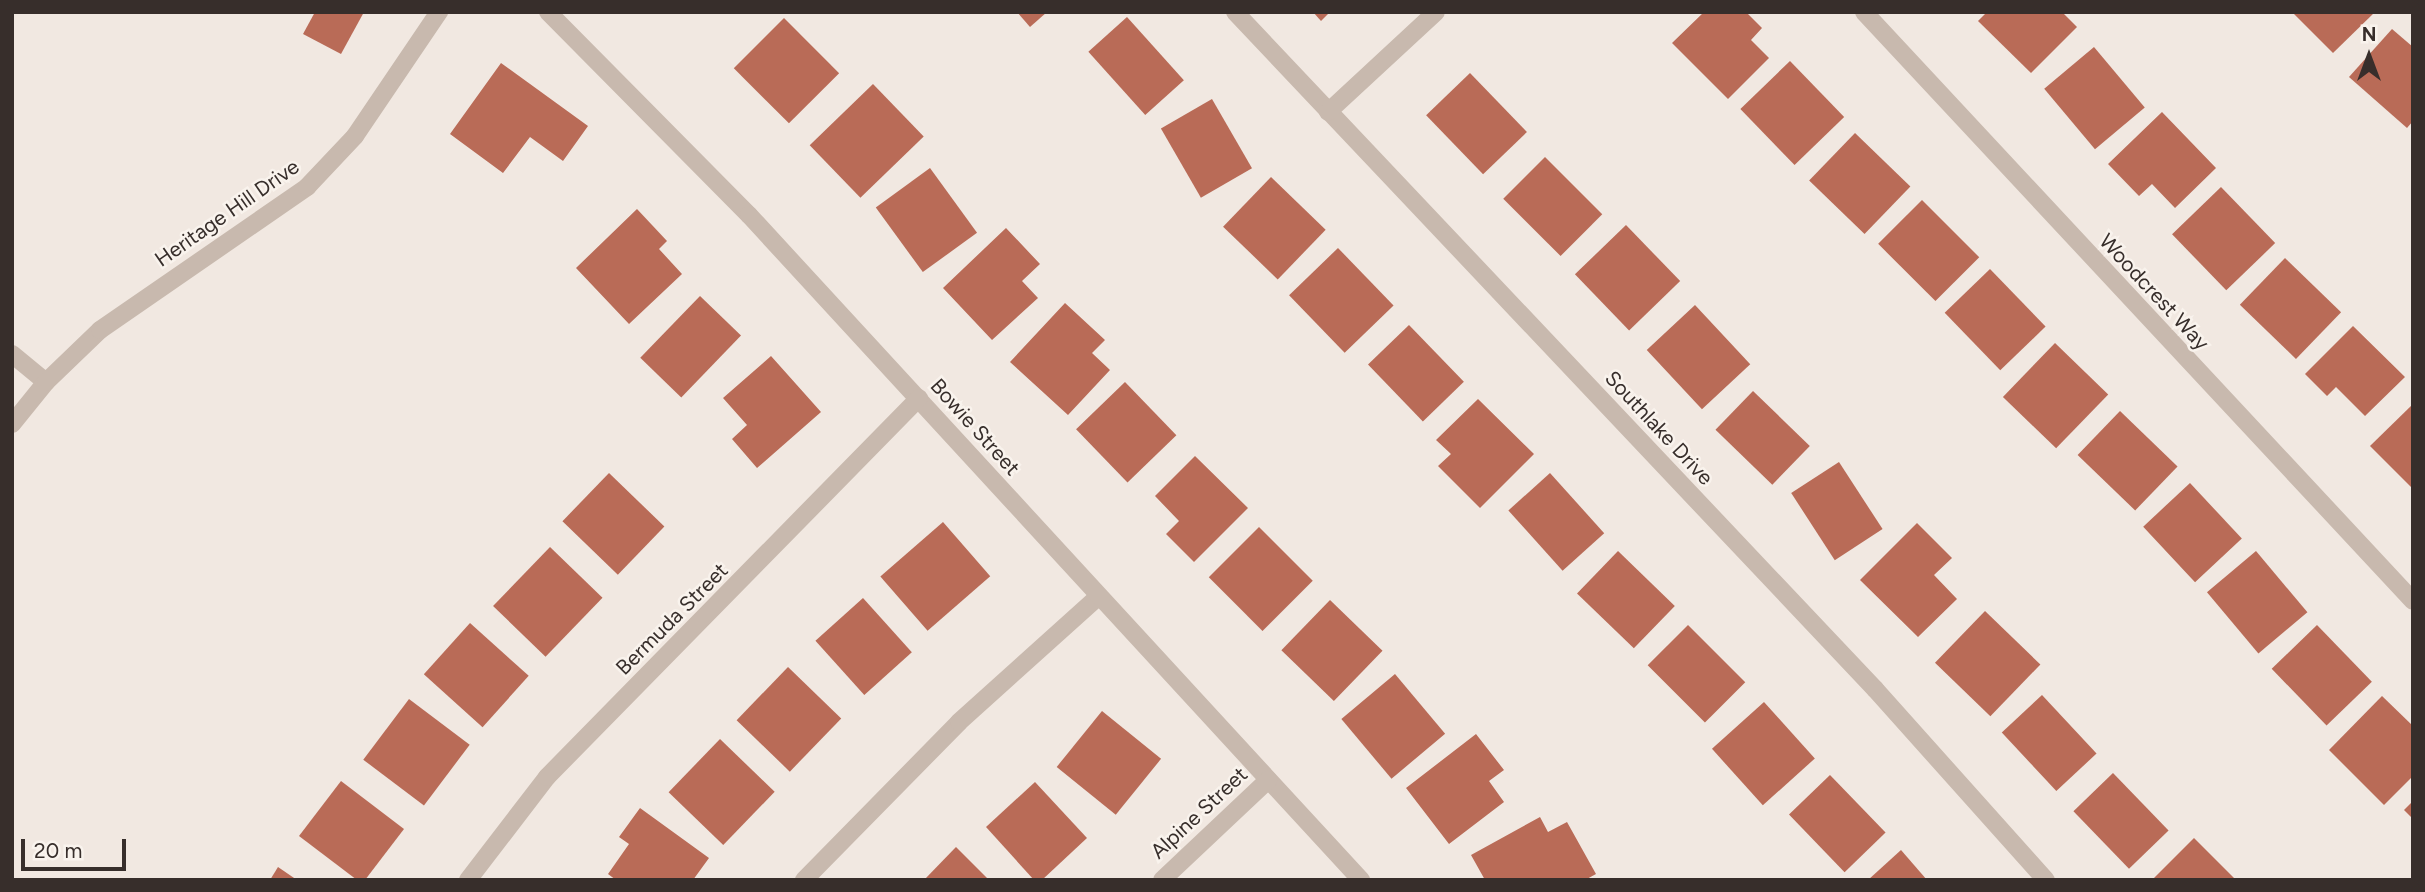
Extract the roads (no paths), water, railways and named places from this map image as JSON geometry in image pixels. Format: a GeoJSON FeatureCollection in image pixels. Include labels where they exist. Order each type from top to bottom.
{"type":"FeatureCollection","features":[{"type":"Feature","properties":{"kind":"street","name":"Heritage Hill Drive"},"geometry":{"type":"LineString","coordinates":[[12,424],[46,382],[126,310],[307,187],[355,136],[439,12]]}},
{"type":"Feature","properties":{"kind":"street","name":"Bowie Street"},"geometry":{"type":"LineString","coordinates":[[548,12],[750,215],[1361,880]]}},
{"type":"Feature","properties":{"kind":"street","name":"Southlake Drive"},"geometry":{"type":"LineString","coordinates":[[1235,12],[1875,689],[2046,880]]}},
{"type":"Feature","properties":{"kind":"street"},"geometry":{"type":"LineString","coordinates":[[1328,112],[1436,12]]}},
{"type":"Feature","properties":{"kind":"street","name":"Woodcrest Way"},"geometry":{"type":"LineString","coordinates":[[1864,12],[2413,601]]}},
{"type":"Feature","properties":{"kind":"street"},"geometry":{"type":"LineString","coordinates":[[12,354],[46,382]]}},
{"type":"Feature","properties":{"kind":"street","name":"Bermuda Street"},"geometry":{"type":"LineString","coordinates":[[468,880],[547,777],[919,398]]}},
{"type":"Feature","properties":{"kind":"street"},"geometry":{"type":"LineString","coordinates":[[804,880],[959,722],[1099,596]]}},
{"type":"Feature","properties":{"kind":"street","name":"Alpine Street"},"geometry":{"type":"LineString","coordinates":[[1162,880],[1268,779]]}}]}
